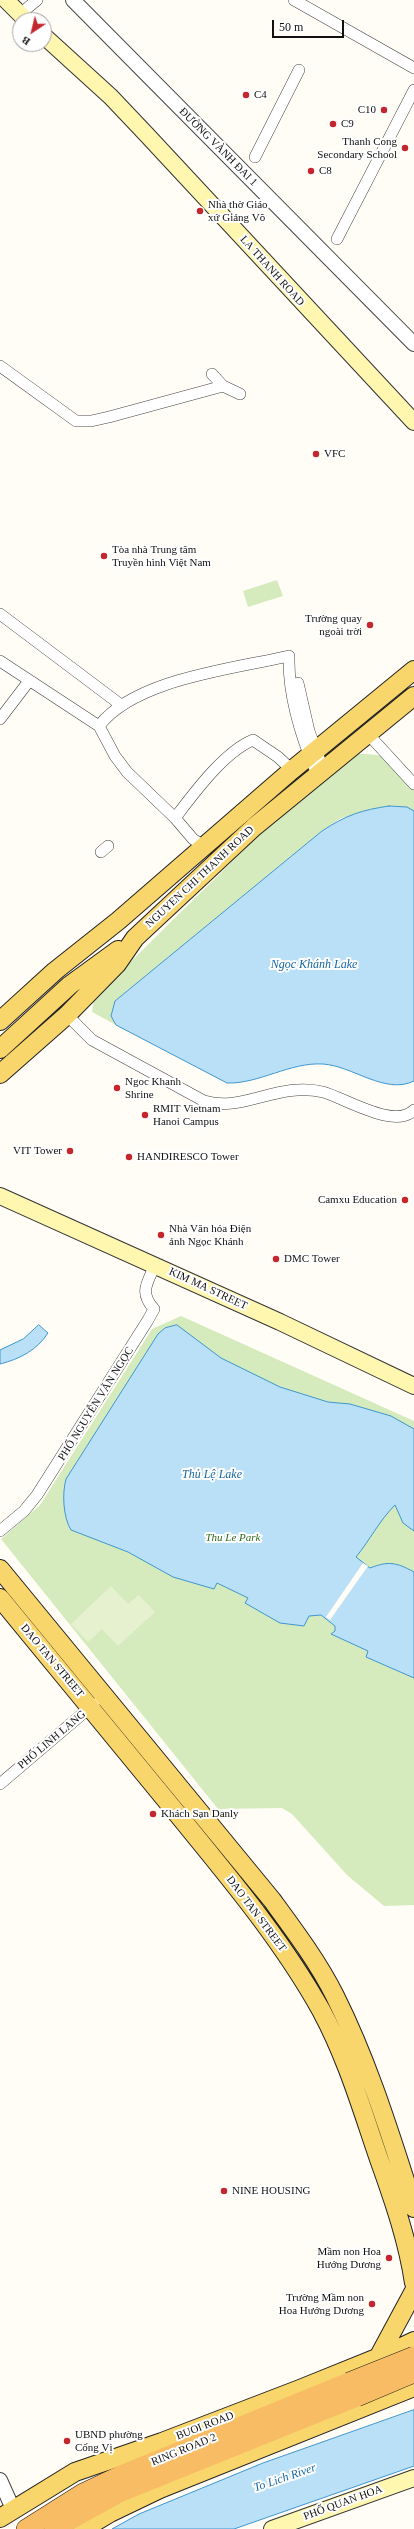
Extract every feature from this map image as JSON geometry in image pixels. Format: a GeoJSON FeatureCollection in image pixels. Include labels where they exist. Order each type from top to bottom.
{"type":"FeatureCollection","features":[{"type":"Feature","properties":{"kind":"highway"},"geometry":{"type":"LineString","coordinates":[[353,2390],[414,2356]]}},
{"type":"Feature","properties":{"kind":"highway"},"geometry":{"type":"LineString","coordinates":[[353,2390],[414,2373]]}},
{"type":"Feature","properties":{"kind":"highway","name":"RING ROAD 2"},"geometry":{"type":"LineString","coordinates":[[26,2529],[83,2493],[121,2475],[353,2390]]}},
{"type":"Feature","properties":{"kind":"highway","name":"RING ROAD 2"},"geometry":{"type":"LineString","coordinates":[[54,2529],[119,2493],[353,2390]]}},
{"type":"Feature","properties":{"kind":"main road"},"geometry":{"type":"LineString","coordinates":[[6,0],[18,12]]}},
{"type":"Feature","properties":{"kind":"main road","name":"LA THANH ROAD"},"geometry":{"type":"LineString","coordinates":[[52,43],[111,97],[414,422]]}},
{"type":"Feature","properties":{"kind":"main road","name":"NGUYEN CHI THANH ROAD"},"geometry":{"type":"LineString","coordinates":[[0,1022],[55,971],[118,921],[312,753],[414,670]]}},
{"type":"Feature","properties":{"kind":"main road","name":"NGUYEN CHI THANH ROAD"},"geometry":{"type":"LineString","coordinates":[[0,1074],[67,1015],[117,964],[135,938],[254,827],[414,696]]}},
{"type":"Feature","properties":{"kind":"main road"},"geometry":{"type":"LineString","coordinates":[[70,985],[118,921]]}},
{"type":"Feature","properties":{"kind":"main road"},"geometry":{"type":"LineString","coordinates":[[0,1049],[70,985],[135,938]]}},
{"type":"Feature","properties":{"kind":"main road","name":"KIM MA STREET"},"geometry":{"type":"LineString","coordinates":[[0,1196],[155,1265],[414,1386]]}},
{"type":"Feature","properties":{"kind":"main road","name":"DAO TAN STREET"},"geometry":{"type":"LineString","coordinates":[[0,1569],[97,1702],[291,1960],[333,2033],[373,2112],[414,2208]]}},
{"type":"Feature","properties":{"kind":"main road","name":"DAO TAN STREET"},"geometry":{"type":"LineString","coordinates":[[0,1598],[97,1702]]}},
{"type":"Feature","properties":{"kind":"main road","name":"DAO TAN STREET"},"geometry":{"type":"LineString","coordinates":[[373,2112],[411,2261],[414,2283]]}},
{"type":"Feature","properties":{"kind":"main road"},"geometry":{"type":"LineString","coordinates":[[83,2529],[110,2513],[160,2489],[410,2389],[408,2370],[402,2359],[384,2355],[414,2291]]}},
{"type":"Feature","properties":{"kind":"main road","name":"BUOI ROAD"},"geometry":{"type":"LineString","coordinates":[[7,2514],[54,2484],[89,2466],[162,2442],[300,2389],[384,2355],[414,2340]]}},
{"type":"Feature","properties":{"kind":"main road","name":"PHỐ QUAN HOA"},"geometry":{"type":"LineString","coordinates":[[272,2529],[414,2478]]}},
{"type":"Feature","properties":{"kind":"street"},"geometry":{"type":"LineString","coordinates":[[27,12],[37,0]]}},
{"type":"Feature","properties":{"kind":"street","name":"ĐƯỜNG VÀNH ĐAI 1"},"geometry":{"type":"LineString","coordinates":[[73,0],[414,344]]}},
{"type":"Feature","properties":{"kind":"street"},"geometry":{"type":"LineString","coordinates":[[294,0],[414,68]]}},
{"type":"Feature","properties":{"kind":"street"},"geometry":{"type":"LineString","coordinates":[[254,157],[299,70]]}},
{"type":"Feature","properties":{"kind":"street"},"geometry":{"type":"LineString","coordinates":[[337,239],[414,90]]}},
{"type":"Feature","properties":{"kind":"street"},"geometry":{"type":"LineString","coordinates":[[0,366],[76,421],[91,421],[109,417],[223,386]]}},
{"type":"Feature","properties":{"kind":"street"},"geometry":{"type":"LineString","coordinates":[[212,374],[223,386],[240,394]]}},
{"type":"Feature","properties":{"kind":"street"},"geometry":{"type":"LineString","coordinates":[[0,614],[121,705]]}},
{"type":"Feature","properties":{"kind":"street"},"geometry":{"type":"LineString","coordinates":[[99,726],[108,715],[121,705],[166,684],[289,656],[296,673],[309,731],[312,753],[320,772]]}},
{"type":"Feature","properties":{"kind":"street"},"geometry":{"type":"LineString","coordinates":[[0,661],[99,726],[120,763],[140,786],[175,818],[192,839],[205,847]]}},
{"type":"Feature","properties":{"kind":"street"},"geometry":{"type":"LineString","coordinates":[[0,719],[29,681]]}},
{"type":"Feature","properties":{"kind":"street"},"geometry":{"type":"LineString","coordinates":[[368,734],[414,784]]}},
{"type":"Feature","properties":{"kind":"street"},"geometry":{"type":"LineString","coordinates":[[175,818],[201,784],[242,745],[253,740],[278,756],[292,770]]}},
{"type":"Feature","properties":{"kind":"street"},"geometry":{"type":"LineString","coordinates":[[67,1015],[92,1040],[204,1102],[216,1105],[285,1090],[306,1090],[324,1093],[377,1113],[395,1118],[410,1114],[414,1110]]}},
{"type":"Feature","properties":{"kind":"street","name":"PHỐ NGUYỄN VĂN NGỌC"},"geometry":{"type":"LineString","coordinates":[[0,1531],[24,1511],[37,1495],[154,1310],[147,1300],[145,1289],[155,1265]]}},
{"type":"Feature","properties":{"kind":"street","name":"PHỐ LINH LANG"},"geometry":{"type":"LineString","coordinates":[[0,1784],[97,1702]]}},
{"type":"Feature","properties":{"kind":"street"},"geometry":{"type":"LineString","coordinates":[[0,2480],[7,2514]]}},
{"type":"Feature","properties":{"kind":"green space"},"geometry":{"type":"Polygon","coordinates":[[[277,580],[283,596],[248,607],[243,591],[277,580]]]}},
{"type":"Feature","properties":{"kind":"green space"},"geometry":{"type":"Polygon","coordinates":[[[358,754],[377,755],[389,759],[395,762],[414,778],[414,811],[407,807],[341,818],[322,831],[115,1001],[111,1016],[116,1025],[92,1012],[94,999],[103,989],[262,832],[342,763],[358,754]]]}},
{"type":"Feature","properties":{"kind":"green space","name":"Thu Le Park"},"geometry":{"type":"Polygon","coordinates":[[[181,1316],[414,1421],[414,1905],[384,1906],[347,1875],[292,1814],[282,1808],[218,1809],[1,1539],[40,1505],[152,1329],[181,1316]]]}},
{"type":"Feature","properties":{"kind":"green space"},"geometry":{"type":"Polygon","coordinates":[[[111,1586],[128,1604],[139,1595],[155,1612],[118,1646],[102,1629],[88,1642],[71,1624],[111,1586]]]}},
{"type":"Feature","properties":{"kind":"water","name":"Ngọc Khánh Lake"},"geometry":{"type":"Polygon","coordinates":[[[389,806],[407,807],[414,811],[414,1081],[392,1085],[346,1069],[323,1064],[311,1064],[287,1069],[251,1080],[227,1083],[116,1025],[111,1016],[115,1001],[322,831],[354,814],[389,806]]]}},
{"type":"Feature","properties":{"kind":"water"},"geometry":{"type":"Polygon","coordinates":[[[39,1325],[48,1333],[39,1344],[27,1353],[0,1364],[0,1350],[23,1339],[39,1325]]]}},
{"type":"Feature","properties":{"kind":"water","name":"Thủ Lệ Lake"},"geometry":{"type":"Polygon","coordinates":[[[177,1325],[221,1358],[280,1387],[328,1402],[350,1404],[391,1416],[414,1429],[414,1531],[403,1523],[395,1505],[384,1517],[356,1557],[370,1568],[382,1564],[397,1564],[414,1572],[414,1678],[366,1657],[368,1651],[331,1634],[335,1631],[335,1626],[321,1615],[309,1616],[304,1626],[280,1623],[245,1603],[248,1598],[217,1583],[214,1589],[173,1577],[128,1552],[71,1530],[66,1519],[64,1505],[66,1479],[158,1334],[165,1328],[177,1325]]]}},
{"type":"Feature","properties":{"kind":"water","name":"To Lich River"},"geometry":{"type":"Polygon","coordinates":[[[414,2410],[414,2466],[234,2529],[112,2529],[139,2514],[263,2463],[414,2410]]]}},
{"type":"Feature","properties":{"kind":"pier"},"geometry":{"type":"Polygon","coordinates":[[[363,1563],[368,1566],[330,1620],[326,1617],[363,1563]]]}},
{"type":"Feature","properties":{"kind":"place","name":"C4"},"geometry":{"type":"Point","coordinates":[246,95]}},
{"type":"Feature","properties":{"kind":"place","name":"C10"},"geometry":{"type":"Point","coordinates":[384,110]}},
{"type":"Feature","properties":{"kind":"place","name":"C9"},"geometry":{"type":"Point","coordinates":[333,124]}},
{"type":"Feature","properties":{"kind":"place","name":"Thanh Cong Secondary School"},"geometry":{"type":"Point","coordinates":[405,148]}},
{"type":"Feature","properties":{"kind":"place","name":"C8"},"geometry":{"type":"Point","coordinates":[311,171]}},
{"type":"Feature","properties":{"kind":"place","name":"Nhà thờ Giáo xứ Giảng Võ"},"geometry":{"type":"Point","coordinates":[200,211]}},
{"type":"Feature","properties":{"kind":"place","name":"VFC"},"geometry":{"type":"Point","coordinates":[316,454]}},
{"type":"Feature","properties":{"kind":"place","name":"Tòa nhà Trung tâm Truyền hình Việt Nam"},"geometry":{"type":"Point","coordinates":[104,556]}},
{"type":"Feature","properties":{"kind":"place","name":"Trường quay ngoài trời"},"geometry":{"type":"Point","coordinates":[370,625]}},
{"type":"Feature","properties":{"kind":"place","name":"Ngoc Khanh Shrine"},"geometry":{"type":"Point","coordinates":[117,1088]}},
{"type":"Feature","properties":{"kind":"place","name":"RMIT Vietnam Hanoi Campus"},"geometry":{"type":"Point","coordinates":[145,1115]}},
{"type":"Feature","properties":{"kind":"place","name":"VIT Tower"},"geometry":{"type":"Point","coordinates":[70,1151]}},
{"type":"Feature","properties":{"kind":"place","name":"HANDIRESCO Tower"},"geometry":{"type":"Point","coordinates":[129,1157]}},
{"type":"Feature","properties":{"kind":"place","name":"Camxu Education"},"geometry":{"type":"Point","coordinates":[405,1200]}},
{"type":"Feature","properties":{"kind":"place","name":"Nhà Văn hóa Điện ảnh Ngọc Khánh"},"geometry":{"type":"Point","coordinates":[161,1235]}},
{"type":"Feature","properties":{"kind":"place","name":"DMC Tower"},"geometry":{"type":"Point","coordinates":[276,1259]}},
{"type":"Feature","properties":{"kind":"place","name":"Khách Sạn Danly"},"geometry":{"type":"Point","coordinates":[153,1814]}},
{"type":"Feature","properties":{"kind":"place","name":"NINE HOUSING"},"geometry":{"type":"Point","coordinates":[224,2191]}},
{"type":"Feature","properties":{"kind":"place","name":"Mầm non Hoa Hướng Dương"},"geometry":{"type":"Point","coordinates":[389,2258]}},
{"type":"Feature","properties":{"kind":"place","name":"Trường Mầm non Hoa Hướng Dương"},"geometry":{"type":"Point","coordinates":[372,2304]}},
{"type":"Feature","properties":{"kind":"place","name":"UBND phường Cống Vị"},"geometry":{"type":"Point","coordinates":[67,2441]}}]}
